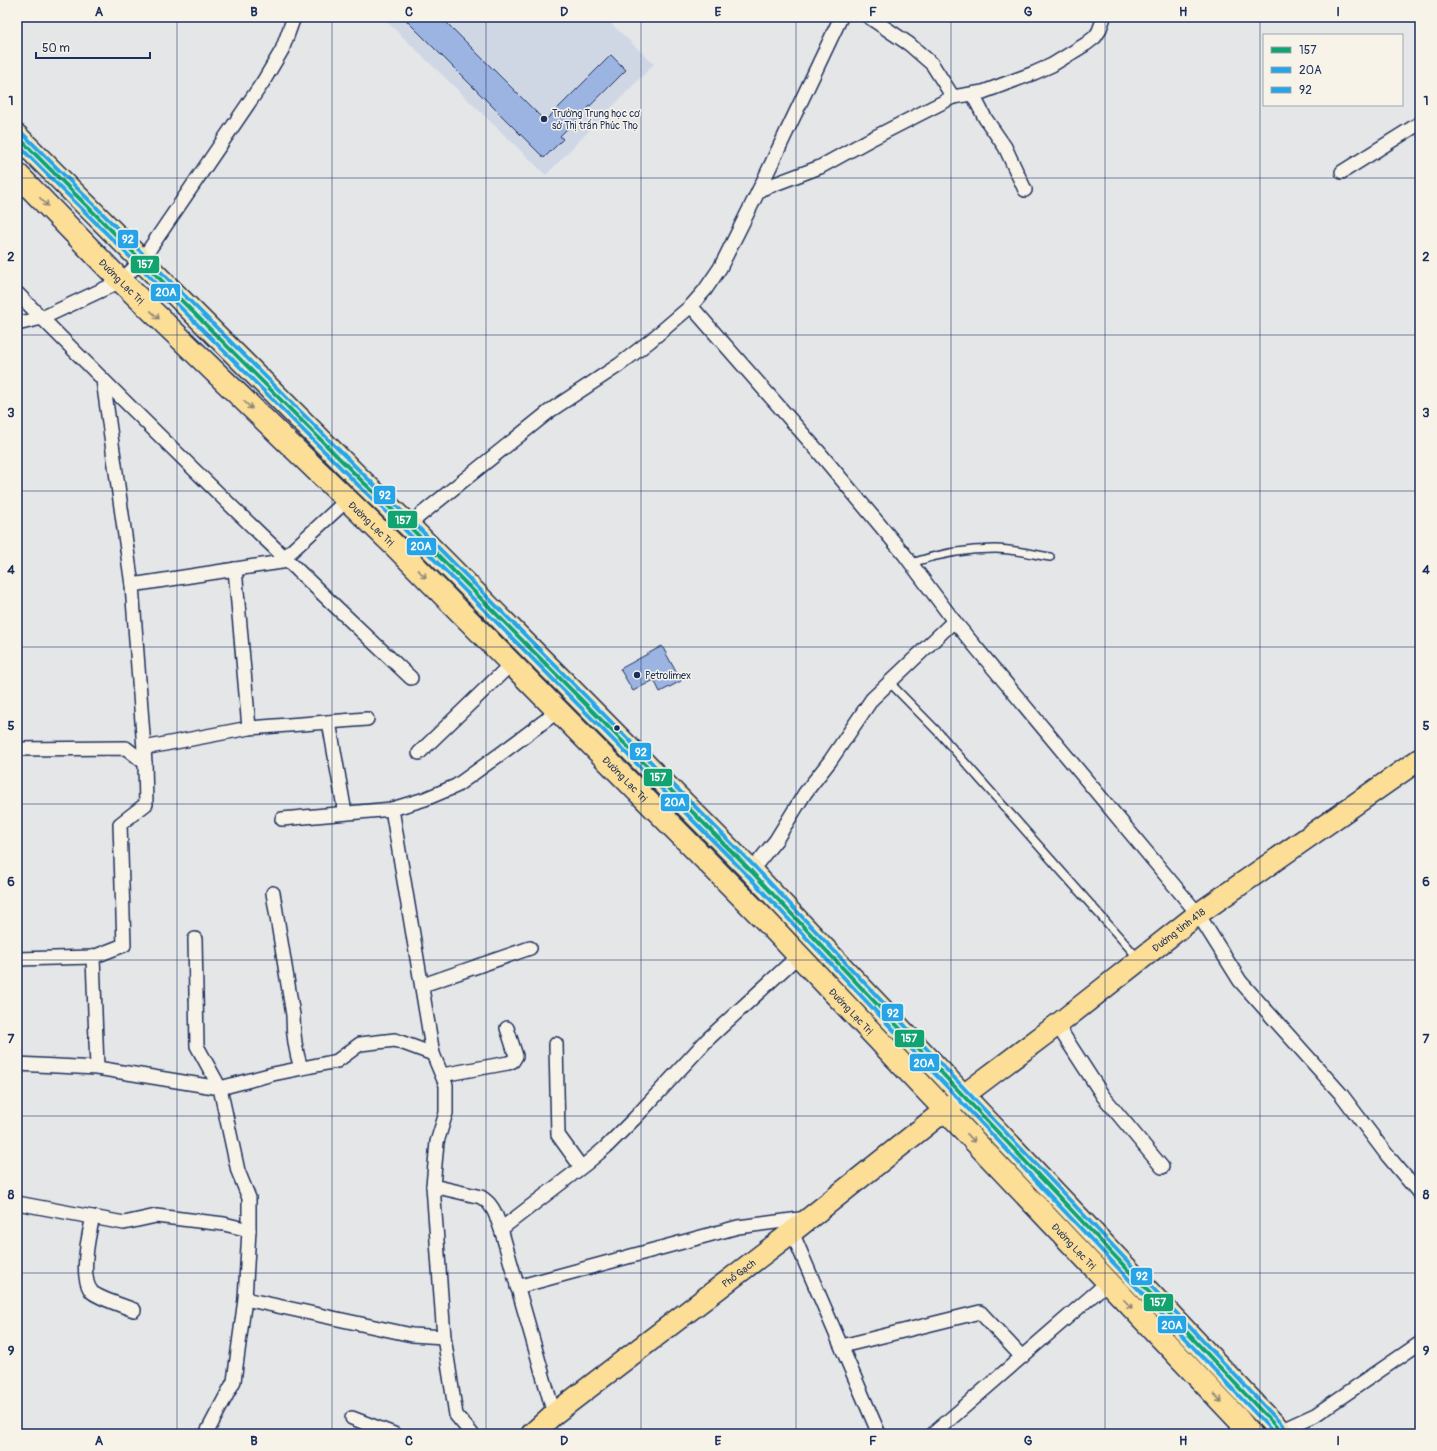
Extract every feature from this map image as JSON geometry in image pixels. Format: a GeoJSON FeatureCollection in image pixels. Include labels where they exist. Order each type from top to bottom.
{"type":"FeatureCollection","features":[{"type":"Feature","properties":{"kind":"highway"},"geometry":{"type":"LineString","coordinates":[[17,136],[362,481],[408,524],[751,871],[1281,1432]]}},
{"type":"Feature","properties":{"kind":"highway","name":"Đường Lạc Trị"},"geometry":{"type":"LineString","coordinates":[[17,174],[121,281],[397,548],[766,921],[1238,1419],[1250,1434]]}},
{"type":"Feature","properties":{"kind":"main road","name":"Đường tỉnh 418"},"geometry":{"type":"LineString","coordinates":[[944,1110],[1057,1025],[1198,914],[1420,759]]}},
{"type":"Feature","properties":{"kind":"main road","name":"Phố Gạch"},"geometry":{"type":"LineString","coordinates":[[542,1427],[810,1218],[944,1110]]}},
{"type":"Feature","properties":{"kind":"street"},"geometry":{"type":"LineString","coordinates":[[17,324],[42,318],[121,281],[142,260],[264,82],[282,50],[294,17]]}},
{"type":"Feature","properties":{"kind":"street"},"geometry":{"type":"LineString","coordinates":[[408,524],[551,410],[619,364],[670,325],[691,306],[705,290],[720,268],[760,190],[841,17]]}},
{"type":"Feature","properties":{"kind":"street"},"geometry":{"type":"LineString","coordinates":[[869,17],[909,44],[932,64],[953,97]]}},
{"type":"Feature","properties":{"kind":"street"},"geometry":{"type":"LineString","coordinates":[[760,190],[820,168],[869,140],[953,97],[973,95],[1034,73],[1065,58],[1095,37],[1104,17]]}},
{"type":"Feature","properties":{"kind":"street"},"geometry":{"type":"LineString","coordinates":[[973,95],[985,118],[1005,147],[1025,190]]}},
{"type":"Feature","properties":{"kind":"street"},"geometry":{"type":"LineString","coordinates":[[1342,172],[1420,123]]}},
{"type":"Feature","properties":{"kind":"street"},"geometry":{"type":"LineString","coordinates":[[17,293],[286,560],[411,678]]}},
{"type":"Feature","properties":{"kind":"street"},"geometry":{"type":"LineString","coordinates":[[691,306],[818,451],[910,563],[954,621],[1198,914],[1240,981],[1340,1094],[1387,1155],[1420,1194]]}},
{"type":"Feature","properties":{"kind":"street"},"geometry":{"type":"LineString","coordinates":[[17,959],[93,956],[124,945],[120,824],[146,804],[145,763],[132,585],[103,380]]}},
{"type":"Feature","properties":{"kind":"street"},"geometry":{"type":"LineString","coordinates":[[132,585],[286,560],[347,500]]}},
{"type":"Feature","properties":{"kind":"street"},"geometry":{"type":"LineString","coordinates":[[235,569],[249,728]]}},
{"type":"Feature","properties":{"kind":"street"},"geometry":{"type":"LineString","coordinates":[[751,871],[776,840],[805,792],[830,761],[869,704],[889,682],[954,621]]}},
{"type":"Feature","properties":{"kind":"street"},"geometry":{"type":"LineString","coordinates":[[420,753],[511,664]]}},
{"type":"Feature","properties":{"kind":"street"},"geometry":{"type":"LineString","coordinates":[[282,819],[392,809],[425,799],[456,786],[558,711]]}},
{"type":"Feature","properties":{"kind":"street"},"geometry":{"type":"LineString","coordinates":[[144,748],[249,728],[367,719]]}},
{"type":"Feature","properties":{"kind":"street"},"geometry":{"type":"LineString","coordinates":[[329,722],[345,813]]}},
{"type":"Feature","properties":{"kind":"street"},"geometry":{"type":"LineString","coordinates":[[17,750],[126,748],[145,763]]}},
{"type":"Feature","properties":{"kind":"street"},"geometry":{"type":"LineString","coordinates":[[392,809],[433,1054],[446,1085],[446,1114],[437,1142],[433,1186],[444,1336],[456,1415],[472,1434]]}},
{"type":"Feature","properties":{"kind":"street"},"geometry":{"type":"LineString","coordinates":[[273,893],[293,1014],[293,1033],[296,1054],[301,1068]]}},
{"type":"Feature","properties":{"kind":"street"},"geometry":{"type":"LineString","coordinates":[[195,939],[197,1046],[220,1088],[238,1171],[249,1198],[249,1230],[245,1299],[234,1381],[206,1434]]}},
{"type":"Feature","properties":{"kind":"street"},"geometry":{"type":"LineString","coordinates":[[422,986],[530,948]]}},
{"type":"Feature","properties":{"kind":"street"},"geometry":{"type":"LineString","coordinates":[[93,956],[97,1068]]}},
{"type":"Feature","properties":{"kind":"street"},"geometry":{"type":"LineString","coordinates":[[501,1229],[606,1147],[634,1120],[708,1039],[798,956]]}},
{"type":"Feature","properties":{"kind":"street"},"geometry":{"type":"LineString","coordinates":[[1057,1025],[1103,1096],[1162,1166]]}},
{"type":"Feature","properties":{"kind":"street"},"geometry":{"type":"LineString","coordinates":[[442,1075],[513,1061],[516,1056],[507,1028]]}},
{"type":"Feature","properties":{"kind":"street"},"geometry":{"type":"LineString","coordinates":[[17,1064],[97,1068],[220,1088],[301,1068],[337,1061],[360,1044],[395,1040],[433,1054]]}},
{"type":"Feature","properties":{"kind":"street"},"geometry":{"type":"LineString","coordinates":[[556,1044],[558,1135],[581,1167]]}},
{"type":"Feature","properties":{"kind":"street"},"geometry":{"type":"LineString","coordinates":[[433,1186],[481,1197],[488,1201],[494,1209],[518,1287],[542,1427]]}},
{"type":"Feature","properties":{"kind":"street"},"geometry":{"type":"LineString","coordinates":[[17,1203],[124,1223],[156,1216],[224,1224],[249,1230]]}},
{"type":"Feature","properties":{"kind":"street"},"geometry":{"type":"LineString","coordinates":[[93,1216],[89,1233],[85,1272],[91,1291],[97,1296],[134,1310]]}},
{"type":"Feature","properties":{"kind":"street"},"geometry":{"type":"LineString","coordinates":[[518,1287],[738,1227],[810,1218]]}},
{"type":"Feature","properties":{"kind":"street"},"geometry":{"type":"LineString","coordinates":[[792,1232],[879,1434]]}},
{"type":"Feature","properties":{"kind":"street"},"geometry":{"type":"LineString","coordinates":[[933,1434],[1108,1282]]}},
{"type":"Feature","properties":{"kind":"street"},"geometry":{"type":"LineString","coordinates":[[245,1299],[378,1329],[412,1335],[444,1336]]}},
{"type":"Feature","properties":{"kind":"street"},"geometry":{"type":"LineString","coordinates":[[842,1346],[980,1312],[1022,1357]]}},
{"type":"Feature","properties":{"kind":"street"},"geometry":{"type":"LineString","coordinates":[[1281,1432],[1315,1415],[1420,1343]]}},
{"type":"Feature","properties":{"kind":"street"},"geometry":{"type":"LineString","coordinates":[[352,1418],[394,1434]]}},
{"type":"Feature","properties":{"kind":"lane"},"geometry":{"type":"LineString","coordinates":[[910,563],[956,552],[996,549],[1050,557]]}},
{"type":"Feature","properties":{"kind":"lane"},"geometry":{"type":"LineString","coordinates":[[889,682],[939,733],[1139,960]]}},
{"type":"Feature","properties":{"kind":"shaded area","name":"Trường Trung học cơ sở Thị trấn Phúc Thọ"},"geometry":{"type":"Polygon","coordinates":[[[382,17],[604,17],[654,64],[546,175],[382,17]]]}},
{"type":"Feature","properties":{"kind":"building"},"geometry":{"type":"Polygon","coordinates":[[[403,17],[441,17],[545,121],[611,55],[626,70],[560,136],[563,139],[544,158],[403,17]]]}},
{"type":"Feature","properties":{"kind":"building"},"geometry":{"type":"Polygon","coordinates":[[[662,646],[681,681],[660,692],[654,680],[633,691],[620,669],[662,646]]]}},
{"type":"Feature","properties":{"kind":"transit line","name":"92"},"geometry":{"type":"LineString","coordinates":[[21,132],[366,477],[412,521],[755,867],[1287,1430]]}},
{"type":"Feature","properties":{"kind":"transit line","name":"157"},"geometry":{"type":"LineString","coordinates":[[17,136],[362,481],[408,525],[751,871],[1283,1434]]}},
{"type":"Feature","properties":{"kind":"transit line","name":"20A"},"geometry":{"type":"LineString","coordinates":[[17,144],[358,485],[404,529],[747,875],[1275,1434]]}},
{"type":"Feature","properties":{"kind":"place","name":"Trường Trung học cơ sở Thị trấn Phúc Thọ"},"geometry":{"type":"Point","coordinates":[544,119]}},
{"type":"Feature","properties":{"kind":"place","name":"Petrolimex"},"geometry":{"type":"Point","coordinates":[637,675]}}]}
